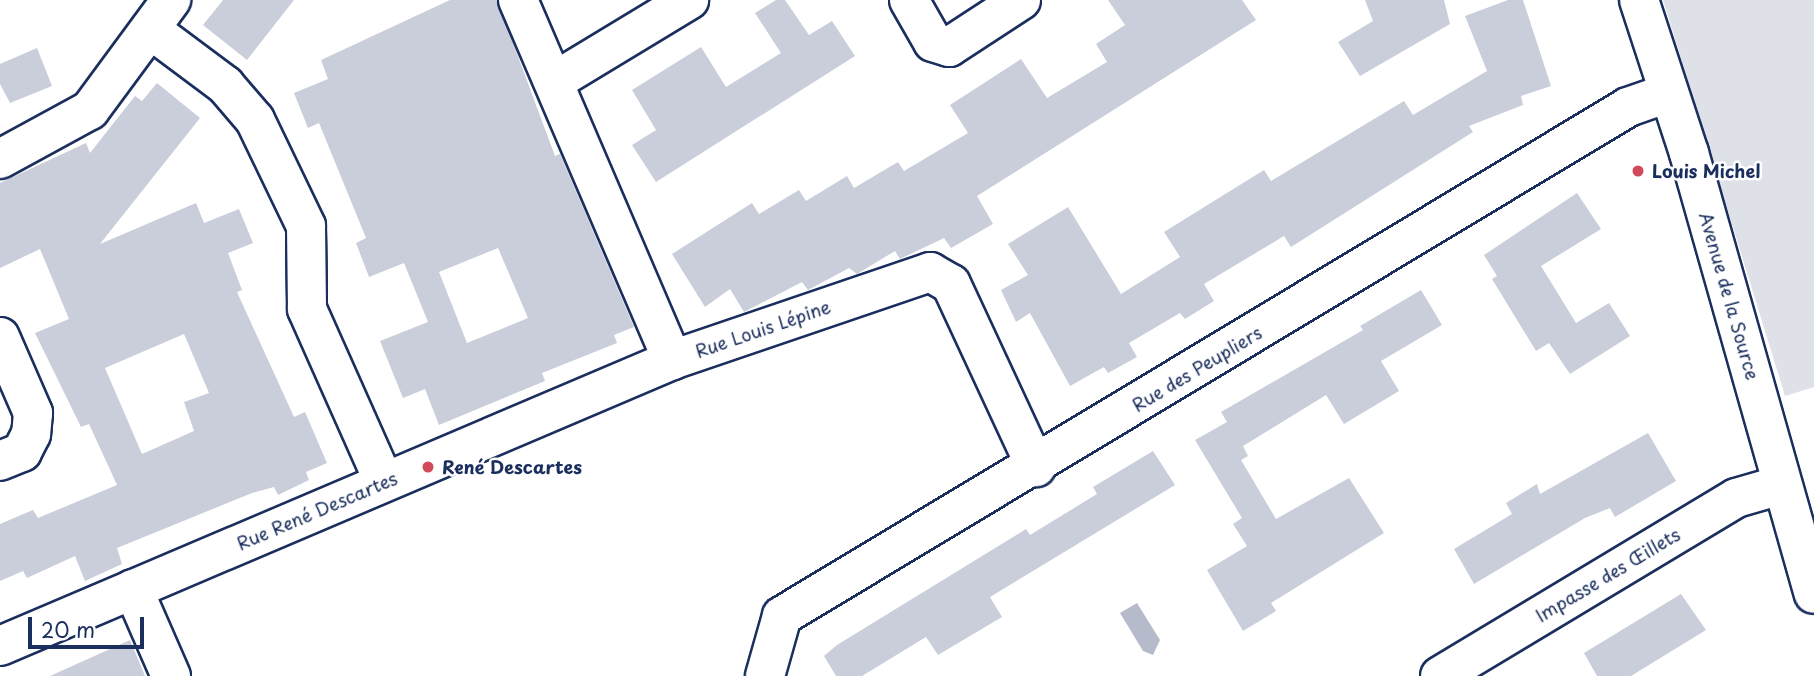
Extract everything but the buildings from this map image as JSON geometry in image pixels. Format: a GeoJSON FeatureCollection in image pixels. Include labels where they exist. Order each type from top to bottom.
{"type":"FeatureCollection","features":[{"type":"Feature","properties":{"kind":"street","name":"Rue Louis Lépine"},"geometry":{"type":"LineString","coordinates":[[518,0],[672,359],[930,272],[951,284],[1036,467]]}},
{"type":"Feature","properties":{"kind":"street"},"geometry":{"type":"LineString","coordinates":[[555,81],[689,0]]}},
{"type":"Feature","properties":{"kind":"street"},"geometry":{"type":"LineString","coordinates":[[909,0],[933,42],[949,47],[1021,0]]}},
{"type":"Feature","properties":{"kind":"street","name":"Avenue de la Source"},"geometry":{"type":"LineString","coordinates":[[1639,0],[1814,594]]}},
{"type":"Feature","properties":{"kind":"street"},"geometry":{"type":"LineString","coordinates":[[0,159],[90,110],[160,14],[255,120],[306,226],[307,309],[384,482]]}},
{"type":"Feature","properties":{"kind":"street","name":"Rue des Peupliers"},"geometry":{"type":"LineString","coordinates":[[765,676],[782,616],[1036,467],[1628,107],[1668,93]]}},
{"type":"Feature","properties":{"kind":"street"},"geometry":{"type":"LineString","coordinates":[[0,337],[33,413],[32,434],[22,452],[0,461]]}},
{"type":"Feature","properties":{"kind":"street","name":"Rue René Descartes"},"geometry":{"type":"LineString","coordinates":[[0,646],[672,359]]}},
{"type":"Feature","properties":{"kind":"street","name":"Impasse des Œillets"},"geometry":{"type":"LineString","coordinates":[[1440,676],[1736,498],[1781,485]]}},
{"type":"Feature","properties":{"kind":"street"},"geometry":{"type":"LineString","coordinates":[[133,589],[171,676]]}},
{"type":"Feature","properties":{"kind":"shaded area"},"geometry":{"type":"Polygon","coordinates":[[[1663,0],[1814,0],[1814,387],[1785,396],[1663,0]]]}},
{"type":"Feature","properties":{"kind":"water"},"geometry":{"type":"Polygon","coordinates":[[[1137,603],[1160,640],[1153,655],[1143,651],[1120,613],[1137,603]]]}},
{"type":"Feature","properties":{"kind":"place","name":"Louis Michel"},"geometry":{"type":"Point","coordinates":[1638,171]}},
{"type":"Feature","properties":{"kind":"place","name":"René Descartes"},"geometry":{"type":"Point","coordinates":[428,467]}}]}
